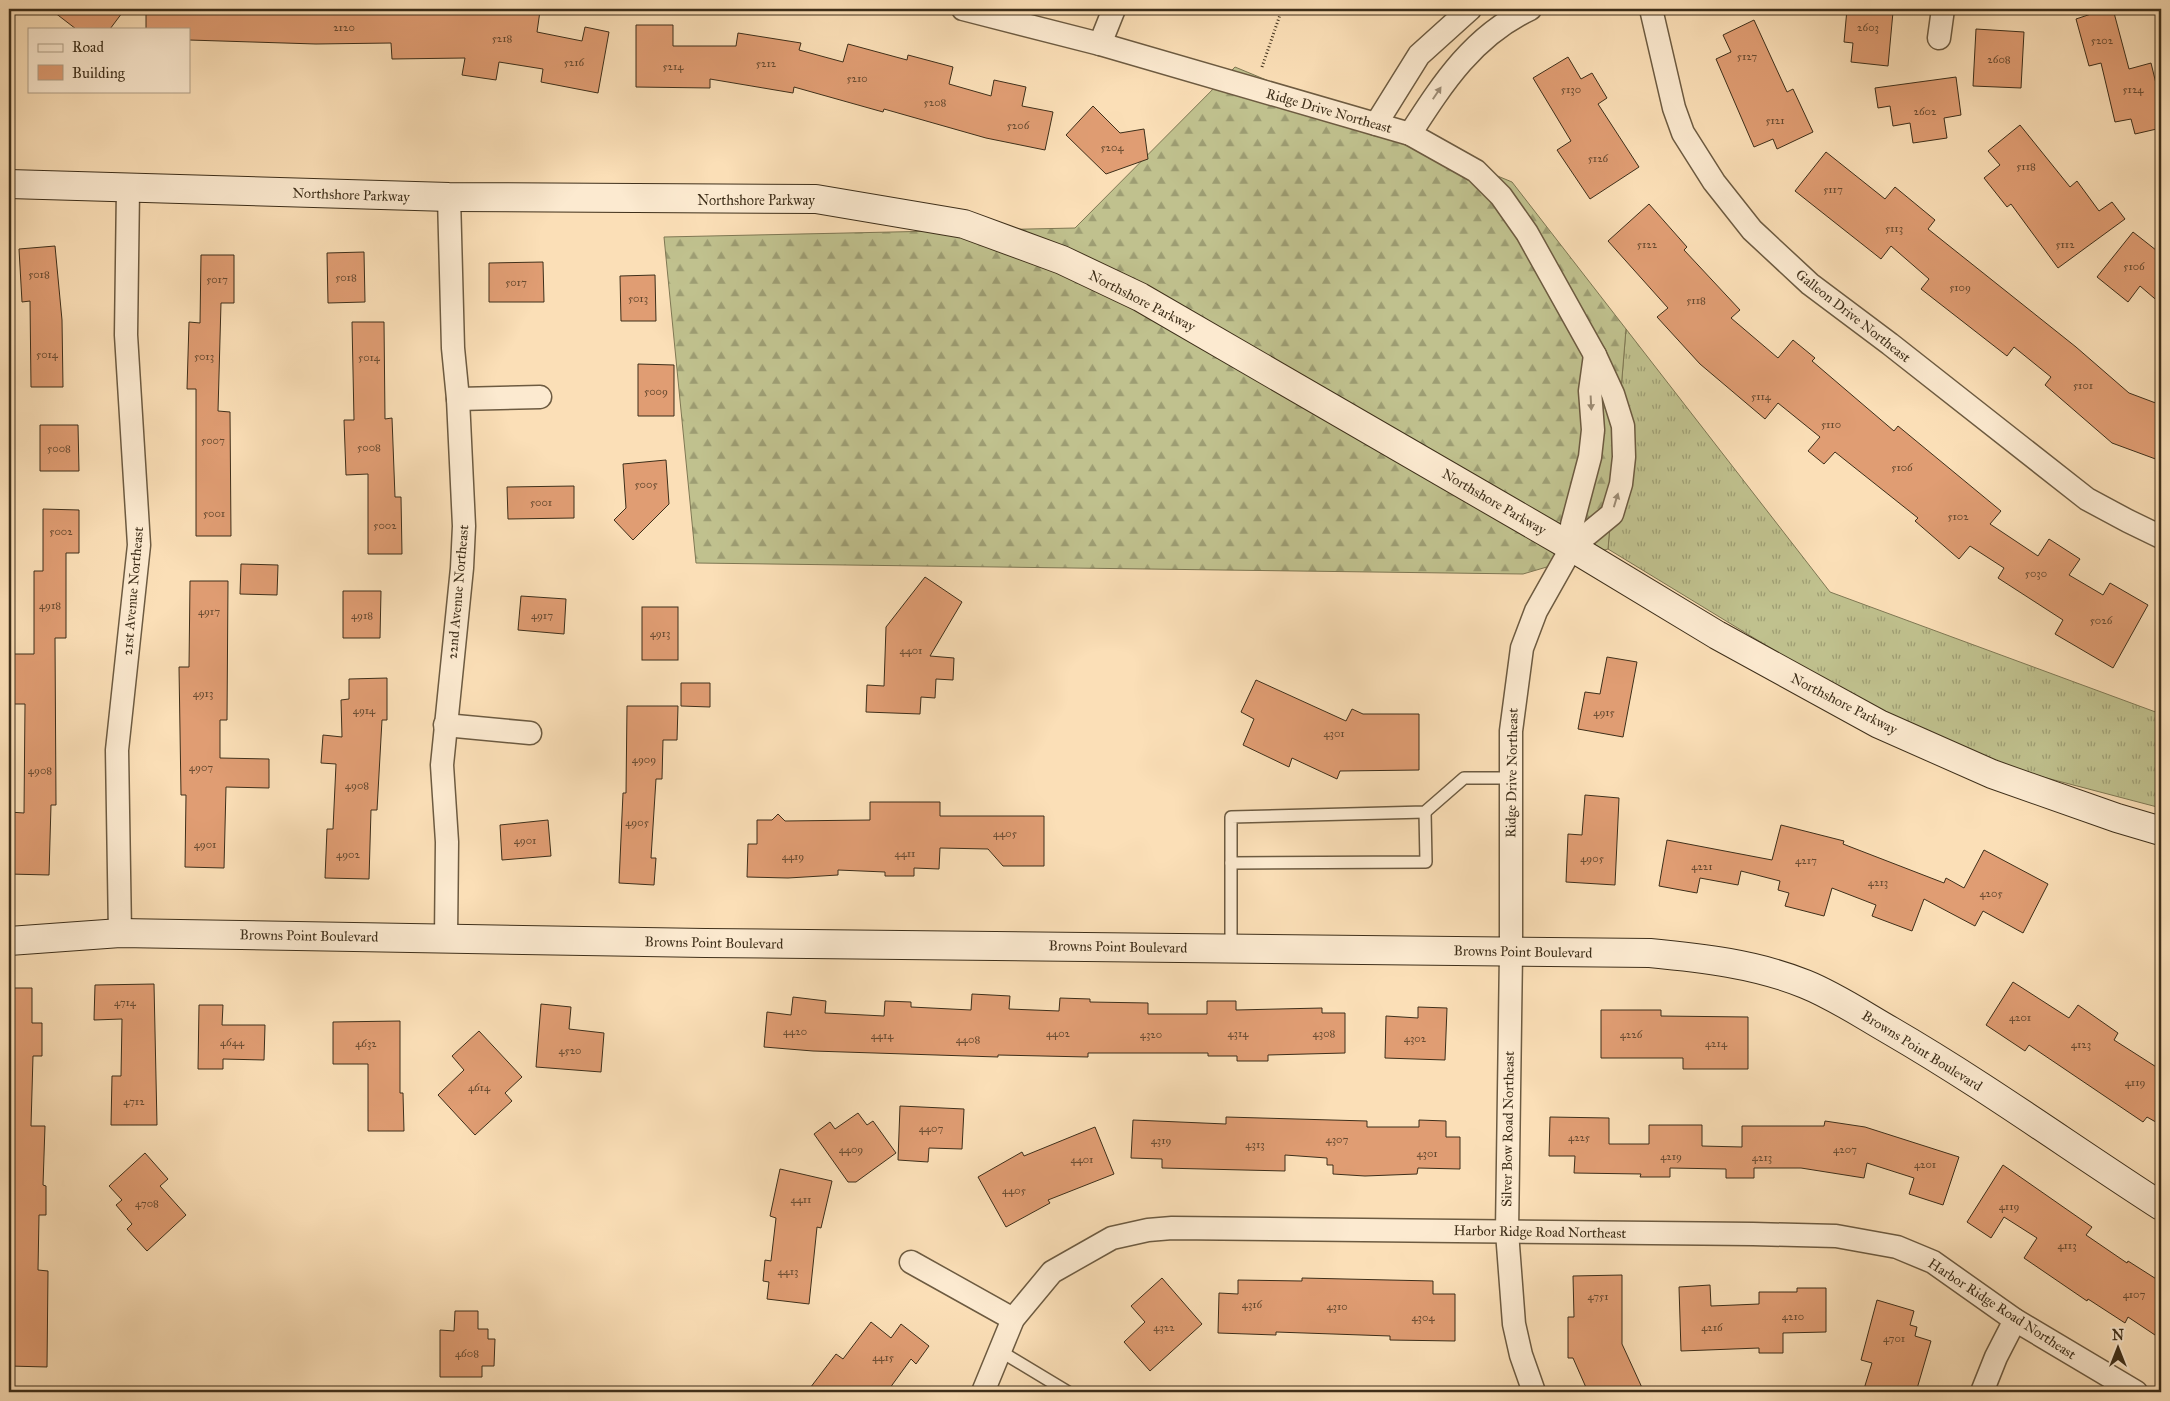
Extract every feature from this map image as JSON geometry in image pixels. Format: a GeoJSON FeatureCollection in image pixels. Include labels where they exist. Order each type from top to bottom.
{"type":"FeatureCollection","features":[{"type":"Feature","properties":{"kind":"street","name":"Ridge Drive Northeast"},"geometry":{"type":"LineString","coordinates":[[963,9],[1100,44],[1410,134],[1476,171],[1501,196],[1527,233],[1595,355],[1613,394],[1623,426],[1624,457],[1621,484],[1612,514],[1572,547],[1536,611],[1522,648],[1511,731],[1511,952]]}},
{"type":"Feature","properties":{"kind":"street"},"geometry":{"type":"LineString","coordinates":[[1100,44],[1114,9]]}},
{"type":"Feature","properties":{"kind":"street"},"geometry":{"type":"LineString","coordinates":[[1376,124],[1419,55],[1470,9]]}},
{"type":"Feature","properties":{"kind":"street"},"geometry":{"type":"LineString","coordinates":[[1410,134],[1456,66],[1483,39],[1530,9]]}},
{"type":"Feature","properties":{"kind":"street","name":"Galleon Drive Northeast"},"geometry":{"type":"LineString","coordinates":[[1651,9],[1674,108],[1684,133],[1710,175],[1752,230],[1810,284],[2088,499],[2128,522],[2161,536]]}},
{"type":"Feature","properties":{"kind":"street"},"geometry":{"type":"LineString","coordinates":[[1939,38],[1943,9]]}},
{"type":"Feature","properties":{"kind":"street","name":"Northshore Parkway"},"geometry":{"type":"LineString","coordinates":[[9,184],[449,197],[816,199],[964,224],[1062,260],[1140,297],[1572,547],[1717,635],[1879,724],[1992,774],[2117,818],[2161,831]]}},
{"type":"Feature","properties":{"kind":"street","name":"21st Avenue Northeast"},"geometry":{"type":"LineString","coordinates":[[120,933],[117,750],[139,545],[126,334],[128,189]]}},
{"type":"Feature","properties":{"kind":"street","name":"22nd Avenue Northeast"},"geometry":{"type":"LineString","coordinates":[[446,938],[447,842],[442,765],[462,568],[464,526],[458,399],[452,348],[449,197]]}},
{"type":"Feature","properties":{"kind":"street","name":"Ridge Drive Northeast"},"geometry":{"type":"LineString","coordinates":[[1572,547],[1572,525],[1590,457],[1592,430],[1590,391],[1595,355]]}},
{"type":"Feature","properties":{"kind":"street"},"geometry":{"type":"LineString","coordinates":[[458,399],[540,397]]}},
{"type":"Feature","properties":{"kind":"street"},"geometry":{"type":"LineString","coordinates":[[445,725],[530,733]]}},
{"type":"Feature","properties":{"kind":"street","name":"Browns Point Boulevard"},"geometry":{"type":"LineString","coordinates":[[9,940],[120,933],[1650,953],[1697,958],[1737,964],[1805,984],[1927,1052],[2161,1206]]}},
{"type":"Feature","properties":{"kind":"street","name":"Silver Bow Road Northeast"},"geometry":{"type":"LineString","coordinates":[[1511,952],[1507,1232],[1514,1324],[1521,1354],[1534,1392]]}},
{"type":"Feature","properties":{"kind":"street","name":"Harbor Ridge Road Northeast"},"geometry":{"type":"LineString","coordinates":[[983,1392],[1013,1319],[1052,1272],[1112,1238],[1148,1230],[1172,1228],[1836,1236],[1882,1243],[1933,1262],[2015,1320],[2136,1392]]}},
{"type":"Feature","properties":{"kind":"street"},"geometry":{"type":"LineString","coordinates":[[911,1262],[1013,1319]]}},
{"type":"Feature","properties":{"kind":"street"},"geometry":{"type":"LineString","coordinates":[[1982,1392],[1996,1357],[2015,1320]]}},
{"type":"Feature","properties":{"kind":"lane"},"geometry":{"type":"LineString","coordinates":[[1232,949],[1232,817],[1425,812],[1464,778],[1511,778]]}},
{"type":"Feature","properties":{"kind":"lane"},"geometry":{"type":"LineString","coordinates":[[1232,863],[1426,862],[1425,812]]}},
{"type":"Feature","properties":{"kind":"lane"},"geometry":{"type":"LineString","coordinates":[[1000,1351],[1068,1392]]}},
{"type":"Feature","properties":{"kind":"path"},"geometry":{"type":"LineString","coordinates":[[1255,89],[1282,9]]}},
{"type":"Feature","properties":{"kind":"green space"},"geometry":{"type":"Polygon","coordinates":[[[1235,67],[1512,182],[1626,329],[1608,549],[1523,574],[696,563],[664,237],[1075,228],[1235,67]]]}},
{"type":"Feature","properties":{"kind":"green space"},"geometry":{"type":"Polygon","coordinates":[[[1626,329],[1830,592],[2161,714],[2161,808],[1936,749],[1608,549],[1626,329]]]}},
{"type":"Feature","properties":{"kind":"building"},"geometry":{"type":"Polygon","coordinates":[[[50,9],[125,9],[111,28],[75,28],[50,9]]]}},
{"type":"Feature","properties":{"kind":"building"},"geometry":{"type":"Polygon","coordinates":[[[146,9],[466,9],[498,14],[499,9],[523,9],[540,11],[537,32],[582,41],[585,27],[609,32],[598,93],[541,82],[543,69],[499,62],[496,80],[462,75],[465,58],[392,59],[391,43],[316,44],[190,40],[190,28],[146,28],[146,9]]]}},
{"type":"Feature","properties":{"kind":"building"},"geometry":{"type":"Polygon","coordinates":[[[1847,9],[1893,12],[1888,66],[1851,62],[1853,43],[1844,42],[1847,9]]]}},
{"type":"Feature","properties":{"kind":"building"},"geometry":{"type":"Polygon","coordinates":[[[2092,9],[2113,9],[2129,69],[2151,63],[2161,104],[2161,128],[2135,134],[2131,119],[2115,122],[2101,63],[2089,66],[2076,19],[2094,13],[2092,9]]]}},
{"type":"Feature","properties":{"kind":"building"},"geometry":{"type":"Polygon","coordinates":[[[1754,20],[1787,92],[1793,89],[1813,132],[1777,149],[1773,139],[1754,147],[1716,59],[1731,52],[1723,35],[1754,20]]]}},
{"type":"Feature","properties":{"kind":"building"},"geometry":{"type":"Polygon","coordinates":[[[636,25],[673,25],[673,46],[736,46],[738,33],[801,43],[799,50],[843,62],[848,44],[907,60],[908,55],[953,67],[949,84],[991,96],[994,80],[1026,87],[1022,106],[1053,112],[1045,150],[986,138],[884,109],[883,112],[794,87],[793,93],[710,79],[710,88],[636,87],[636,25]]]}},
{"type":"Feature","properties":{"kind":"building"},"geometry":{"type":"Polygon","coordinates":[[[1976,29],[2024,32],[2021,88],[1973,86],[1976,29]]]}},
{"type":"Feature","properties":{"kind":"building"},"geometry":{"type":"Polygon","coordinates":[[[1568,57],[1581,79],[1592,73],[1607,98],[1598,104],[1639,167],[1590,199],[1557,150],[1571,141],[1533,78],[1568,57]]]}},
{"type":"Feature","properties":{"kind":"building"},"geometry":{"type":"Polygon","coordinates":[[[1956,77],[1961,115],[1944,118],[1947,138],[1913,143],[1910,123],[1893,126],[1890,106],[1878,108],[1875,88],[1956,77]]]}},
{"type":"Feature","properties":{"kind":"building"},"geometry":{"type":"Polygon","coordinates":[[[1093,106],[1120,133],[1144,129],[1148,159],[1106,174],[1066,135],[1093,106]]]}},
{"type":"Feature","properties":{"kind":"building"},"geometry":{"type":"Polygon","coordinates":[[[2020,125],[2070,187],[2077,181],[2099,211],[2112,202],[2125,219],[2058,268],[2011,204],[2007,207],[1984,178],[2000,165],[1988,151],[2020,125]]]}},
{"type":"Feature","properties":{"kind":"building"},"geometry":{"type":"Polygon","coordinates":[[[1826,152],[1885,199],[1895,187],[1935,220],[1928,229],[2076,347],[2129,393],[2161,405],[2161,461],[2112,443],[2045,385],[2051,377],[2014,347],[2007,356],[1921,289],[1929,279],[1891,246],[1881,259],[1795,191],[1826,152]]]}},
{"type":"Feature","properties":{"kind":"building"},"geometry":{"type":"Polygon","coordinates":[[[1649,204],[1687,247],[1684,250],[1740,310],[1731,318],[1778,358],[1793,340],[1815,358],[1812,361],[1894,431],[1898,426],[2001,511],[1990,524],[2038,556],[2049,539],[2080,559],[2069,575],[2103,595],[2110,583],[2148,605],[2113,668],[2055,634],[2063,620],[1998,578],[2004,568],[1970,546],[1959,559],[1915,521],[1918,518],[1835,452],[1824,464],[1808,451],[1820,437],[1778,403],[1765,419],[1700,364],[1657,317],[1668,308],[1608,241],[1649,204]]]}},
{"type":"Feature","properties":{"kind":"building"},"geometry":{"type":"Polygon","coordinates":[[[2133,232],[2161,254],[2161,304],[2140,286],[2128,302],[2097,277],[2133,232]]]}},
{"type":"Feature","properties":{"kind":"building"},"geometry":{"type":"Polygon","coordinates":[[[55,246],[62,320],[63,387],[31,387],[30,301],[22,302],[19,249],[55,246]]]}},
{"type":"Feature","properties":{"kind":"building"},"geometry":{"type":"Polygon","coordinates":[[[364,252],[365,302],[328,303],[327,253],[364,252]]]}},
{"type":"Feature","properties":{"kind":"building"},"geometry":{"type":"Polygon","coordinates":[[[201,255],[234,255],[234,303],[221,303],[218,411],[230,412],[231,536],[196,536],[196,389],[187,389],[189,322],[200,323],[201,255]]]}},
{"type":"Feature","properties":{"kind":"building"},"geometry":{"type":"Polygon","coordinates":[[[543,262],[544,302],[489,302],[489,263],[543,262]]]}},
{"type":"Feature","properties":{"kind":"building"},"geometry":{"type":"Polygon","coordinates":[[[655,275],[656,321],[621,321],[620,276],[655,275]]]}},
{"type":"Feature","properties":{"kind":"building"},"geometry":{"type":"Polygon","coordinates":[[[352,322],[384,322],[385,419],[392,418],[395,497],[401,497],[402,554],[368,554],[368,474],[346,475],[344,420],[354,420],[352,322]]]}},
{"type":"Feature","properties":{"kind":"building"},"geometry":{"type":"Polygon","coordinates":[[[638,364],[674,365],[674,416],[638,416],[638,364]]]}},
{"type":"Feature","properties":{"kind":"building"},"geometry":{"type":"Polygon","coordinates":[[[40,425],[78,425],[79,471],[40,471],[40,425]]]}},
{"type":"Feature","properties":{"kind":"building"},"geometry":{"type":"Polygon","coordinates":[[[666,460],[669,504],[633,540],[614,520],[626,508],[623,464],[666,460]]]}},
{"type":"Feature","properties":{"kind":"building"},"geometry":{"type":"Polygon","coordinates":[[[574,486],[574,518],[508,519],[507,487],[574,486]]]}},
{"type":"Feature","properties":{"kind":"building"},"geometry":{"type":"Polygon","coordinates":[[[43,509],[79,510],[79,553],[66,553],[66,638],[55,638],[56,805],[51,805],[49,875],[9,874],[9,812],[24,813],[25,704],[9,704],[9,654],[34,654],[34,571],[43,571],[43,509]]]}},
{"type":"Feature","properties":{"kind":"building"},"geometry":{"type":"Polygon","coordinates":[[[241,564],[278,565],[277,595],[240,594],[241,564]]]}},
{"type":"Feature","properties":{"kind":"building"},"geometry":{"type":"Polygon","coordinates":[[[925,577],[962,602],[930,656],[954,658],[953,680],[936,679],[935,698],[921,697],[920,714],[866,712],[867,685],[884,686],[886,627],[925,577]]]}},
{"type":"Feature","properties":{"kind":"building"},"geometry":{"type":"Polygon","coordinates":[[[190,581],[228,581],[227,720],[220,720],[220,758],[269,759],[269,788],[226,787],[224,868],[185,867],[186,795],[181,795],[179,667],[189,667],[190,581]]]}},
{"type":"Feature","properties":{"kind":"building"},"geometry":{"type":"Polygon","coordinates":[[[343,591],[381,591],[380,638],[343,638],[343,591]]]}},
{"type":"Feature","properties":{"kind":"building"},"geometry":{"type":"Polygon","coordinates":[[[521,596],[566,599],[564,634],[518,630],[521,596]]]}},
{"type":"Feature","properties":{"kind":"building"},"geometry":{"type":"Polygon","coordinates":[[[642,607],[678,607],[678,660],[642,660],[642,607]]]}},
{"type":"Feature","properties":{"kind":"building"},"geometry":{"type":"Polygon","coordinates":[[[1607,657],[1637,662],[1623,737],[1578,729],[1585,692],[1600,694],[1607,657]]]}},
{"type":"Feature","properties":{"kind":"building"},"geometry":{"type":"Polygon","coordinates":[[[387,678],[387,720],[382,720],[377,810],[371,810],[369,879],[325,878],[327,829],[333,829],[336,764],[321,763],[323,735],[342,737],[341,700],[349,699],[349,679],[387,678]]]}},
{"type":"Feature","properties":{"kind":"building"},"geometry":{"type":"Polygon","coordinates":[[[1256,680],[1346,721],[1352,709],[1363,714],[1419,714],[1419,770],[1340,771],[1337,779],[1292,758],[1289,767],[1243,745],[1254,719],[1241,712],[1256,680]]]}},
{"type":"Feature","properties":{"kind":"building"},"geometry":{"type":"Polygon","coordinates":[[[681,683],[710,683],[710,707],[681,706],[681,683]]]}},
{"type":"Feature","properties":{"kind":"building"},"geometry":{"type":"Polygon","coordinates":[[[627,706],[678,706],[677,740],[663,740],[662,779],[656,779],[651,858],[656,858],[654,885],[619,883],[623,793],[626,793],[627,706]]]}},
{"type":"Feature","properties":{"kind":"building"},"geometry":{"type":"Polygon","coordinates":[[[1585,795],[1619,798],[1615,885],[1566,882],[1568,834],[1582,835],[1585,795]]]}},
{"type":"Feature","properties":{"kind":"building"},"geometry":{"type":"Polygon","coordinates":[[[870,802],[940,802],[940,816],[1044,816],[1044,866],[1003,866],[988,849],[940,848],[939,869],[914,868],[914,876],[885,876],[885,872],[838,870],[838,875],[788,878],[747,877],[748,844],[757,844],[757,820],[772,820],[778,814],[785,821],[870,820],[870,802]]]}},
{"type":"Feature","properties":{"kind":"building"},"geometry":{"type":"Polygon","coordinates":[[[548,820],[551,856],[502,860],[500,825],[548,820]]]}},
{"type":"Feature","properties":{"kind":"building"},"geometry":{"type":"Polygon","coordinates":[[[1781,825],[1844,841],[1843,844],[1944,883],[1946,878],[1964,888],[1984,850],[2048,884],[2023,933],[1983,911],[1975,926],[1924,899],[1912,931],[1872,916],[1876,905],[1832,888],[1824,916],[1785,906],[1789,893],[1778,890],[1780,881],[1741,871],[1738,885],[1700,878],[1697,893],[1659,886],[1667,840],[1772,860],[1781,825]]]}},
{"type":"Feature","properties":{"kind":"building"},"geometry":{"type":"Polygon","coordinates":[[[2013,982],[2069,1018],[2078,1005],[2118,1033],[2114,1040],[2161,1070],[2161,1125],[2147,1117],[2143,1122],[2029,1045],[2025,1051],[1986,1025],[2013,982]]]}},
{"type":"Feature","properties":{"kind":"building"},"geometry":{"type":"Polygon","coordinates":[[[154,984],[157,1125],[111,1125],[112,1076],[121,1076],[122,1019],[94,1020],[95,985],[154,984]]]}},
{"type":"Feature","properties":{"kind":"building"},"geometry":{"type":"Polygon","coordinates":[[[9,988],[32,988],[32,1023],[42,1023],[42,1056],[33,1056],[31,1126],[45,1126],[43,1185],[46,1186],[46,1215],[39,1215],[38,1270],[48,1271],[47,1367],[9,1366],[9,988]]]}},
{"type":"Feature","properties":{"kind":"building"},"geometry":{"type":"Polygon","coordinates":[[[972,994],[1010,996],[1009,1009],[1059,1011],[1060,998],[1090,999],[1090,1002],[1148,1003],[1148,1014],[1207,1014],[1207,1001],[1236,1001],[1236,1010],[1322,1008],[1322,1013],[1345,1013],[1345,1053],[1268,1055],[1268,1061],[1237,1061],[1237,1056],[1208,1056],[1208,1053],[1088,1053],[1088,1057],[998,1055],[998,1057],[813,1051],[764,1047],[767,1012],[791,1015],[793,997],[826,1001],[825,1013],[884,1016],[885,1001],[911,1002],[911,1007],[971,1010],[972,994]]]}},
{"type":"Feature","properties":{"kind":"building"},"geometry":{"type":"Polygon","coordinates":[[[541,1004],[571,1007],[569,1029],[604,1033],[601,1072],[536,1067],[541,1004]]]}},
{"type":"Feature","properties":{"kind":"building"},"geometry":{"type":"Polygon","coordinates":[[[199,1005],[223,1005],[222,1025],[265,1025],[264,1060],[223,1059],[223,1069],[198,1069],[199,1005]]]}},
{"type":"Feature","properties":{"kind":"building"},"geometry":{"type":"Polygon","coordinates":[[[1418,1007],[1447,1008],[1445,1060],[1385,1058],[1386,1016],[1418,1018],[1418,1007]]]}},
{"type":"Feature","properties":{"kind":"building"},"geometry":{"type":"Polygon","coordinates":[[[1601,1010],[1661,1010],[1661,1016],[1748,1017],[1748,1069],[1683,1069],[1683,1058],[1601,1058],[1601,1010]]]}},
{"type":"Feature","properties":{"kind":"building"},"geometry":{"type":"Polygon","coordinates":[[[400,1021],[400,1093],[403,1093],[404,1131],[368,1131],[368,1064],[333,1064],[333,1022],[400,1021]]]}},
{"type":"Feature","properties":{"kind":"building"},"geometry":{"type":"Polygon","coordinates":[[[479,1031],[522,1077],[505,1093],[512,1101],[475,1135],[438,1095],[464,1070],[452,1056],[479,1031]]]}},
{"type":"Feature","properties":{"kind":"building"},"geometry":{"type":"Polygon","coordinates":[[[900,1106],[964,1109],[962,1149],[929,1148],[928,1162],[898,1160],[900,1106]]]}},
{"type":"Feature","properties":{"kind":"building"},"geometry":{"type":"Polygon","coordinates":[[[858,1113],[867,1125],[873,1121],[896,1153],[856,1182],[848,1182],[814,1134],[830,1122],[835,1129],[858,1113]]]}},
{"type":"Feature","properties":{"kind":"building"},"geometry":{"type":"Polygon","coordinates":[[[1226,1117],[1367,1121],[1367,1127],[1419,1127],[1419,1120],[1446,1121],[1446,1137],[1460,1137],[1460,1169],[1418,1168],[1417,1174],[1365,1176],[1333,1174],[1333,1165],[1327,1165],[1327,1158],[1285,1155],[1285,1171],[1162,1168],[1162,1159],[1131,1158],[1133,1120],[1226,1124],[1226,1117]]]}},
{"type":"Feature","properties":{"kind":"building"},"geometry":{"type":"Polygon","coordinates":[[[1550,1117],[1609,1118],[1609,1144],[1649,1144],[1649,1125],[1702,1125],[1702,1146],[1742,1147],[1742,1126],[1824,1126],[1825,1121],[1865,1127],[1959,1157],[1943,1205],[1909,1194],[1914,1178],[1867,1163],[1864,1178],[1801,1168],[1754,1168],[1754,1178],[1726,1178],[1726,1169],[1670,1168],[1670,1177],[1640,1177],[1641,1174],[1574,1173],[1575,1156],[1549,1156],[1550,1117]]]}},
{"type":"Feature","properties":{"kind":"building"},"geometry":{"type":"Polygon","coordinates":[[[1095,1127],[1114,1174],[1048,1200],[1050,1203],[1006,1227],[978,1177],[1022,1152],[1024,1156],[1095,1127]]]}},
{"type":"Feature","properties":{"kind":"building"},"geometry":{"type":"Polygon","coordinates":[[[145,1153],[168,1179],[160,1186],[186,1215],[147,1251],[127,1229],[132,1224],[116,1205],[122,1200],[109,1186],[145,1153]]]}},
{"type":"Feature","properties":{"kind":"building"},"geometry":{"type":"Polygon","coordinates":[[[2003,1165],[2092,1227],[2086,1235],[2127,1263],[2128,1261],[2161,1282],[2161,1339],[2128,1317],[2125,1323],[2088,1299],[2087,1301],[2024,1258],[2037,1238],[2004,1217],[1991,1238],[1967,1222],[2003,1165]]]}},
{"type":"Feature","properties":{"kind":"building"},"geometry":{"type":"Polygon","coordinates":[[[780,1169],[832,1181],[821,1228],[817,1227],[809,1304],[767,1299],[769,1282],[763,1281],[765,1260],[771,1261],[776,1218],[770,1216],[780,1169]]]}},
{"type":"Feature","properties":{"kind":"building"},"geometry":{"type":"Polygon","coordinates":[[[1622,1275],[1622,1344],[1644,1392],[1588,1392],[1573,1358],[1568,1358],[1568,1317],[1574,1317],[1573,1276],[1622,1275]]]}},
{"type":"Feature","properties":{"kind":"building"},"geometry":{"type":"Polygon","coordinates":[[[1162,1278],[1202,1324],[1150,1371],[1124,1342],[1145,1322],[1131,1306],[1162,1278]]]}},
{"type":"Feature","properties":{"kind":"building"},"geometry":{"type":"Polygon","coordinates":[[[1302,1278],[1433,1281],[1433,1294],[1455,1294],[1455,1341],[1390,1340],[1390,1336],[1276,1332],[1276,1335],[1218,1333],[1219,1293],[1238,1294],[1238,1280],[1302,1281],[1302,1278]]]}},
{"type":"Feature","properties":{"kind":"building"},"geometry":{"type":"Polygon","coordinates":[[[1710,1285],[1711,1306],[1759,1304],[1759,1292],[1797,1292],[1797,1288],[1826,1288],[1826,1332],[1783,1333],[1783,1353],[1759,1353],[1759,1348],[1681,1351],[1679,1287],[1710,1285]]]}},
{"type":"Feature","properties":{"kind":"building"},"geometry":{"type":"Polygon","coordinates":[[[1877,1300],[1914,1311],[1910,1325],[1917,1327],[1915,1336],[1931,1341],[1916,1392],[1863,1392],[1872,1363],[1861,1360],[1877,1300]]]}},
{"type":"Feature","properties":{"kind":"building"},"geometry":{"type":"Polygon","coordinates":[[[455,1311],[478,1311],[478,1329],[488,1329],[488,1339],[495,1339],[494,1366],[482,1366],[482,1377],[440,1377],[440,1330],[454,1331],[455,1311]]]}},
{"type":"Feature","properties":{"kind":"building"},"geometry":{"type":"Polygon","coordinates":[[[871,1322],[891,1338],[901,1324],[929,1346],[916,1364],[911,1359],[887,1392],[807,1392],[836,1354],[843,1359],[871,1322]]]}}]}
